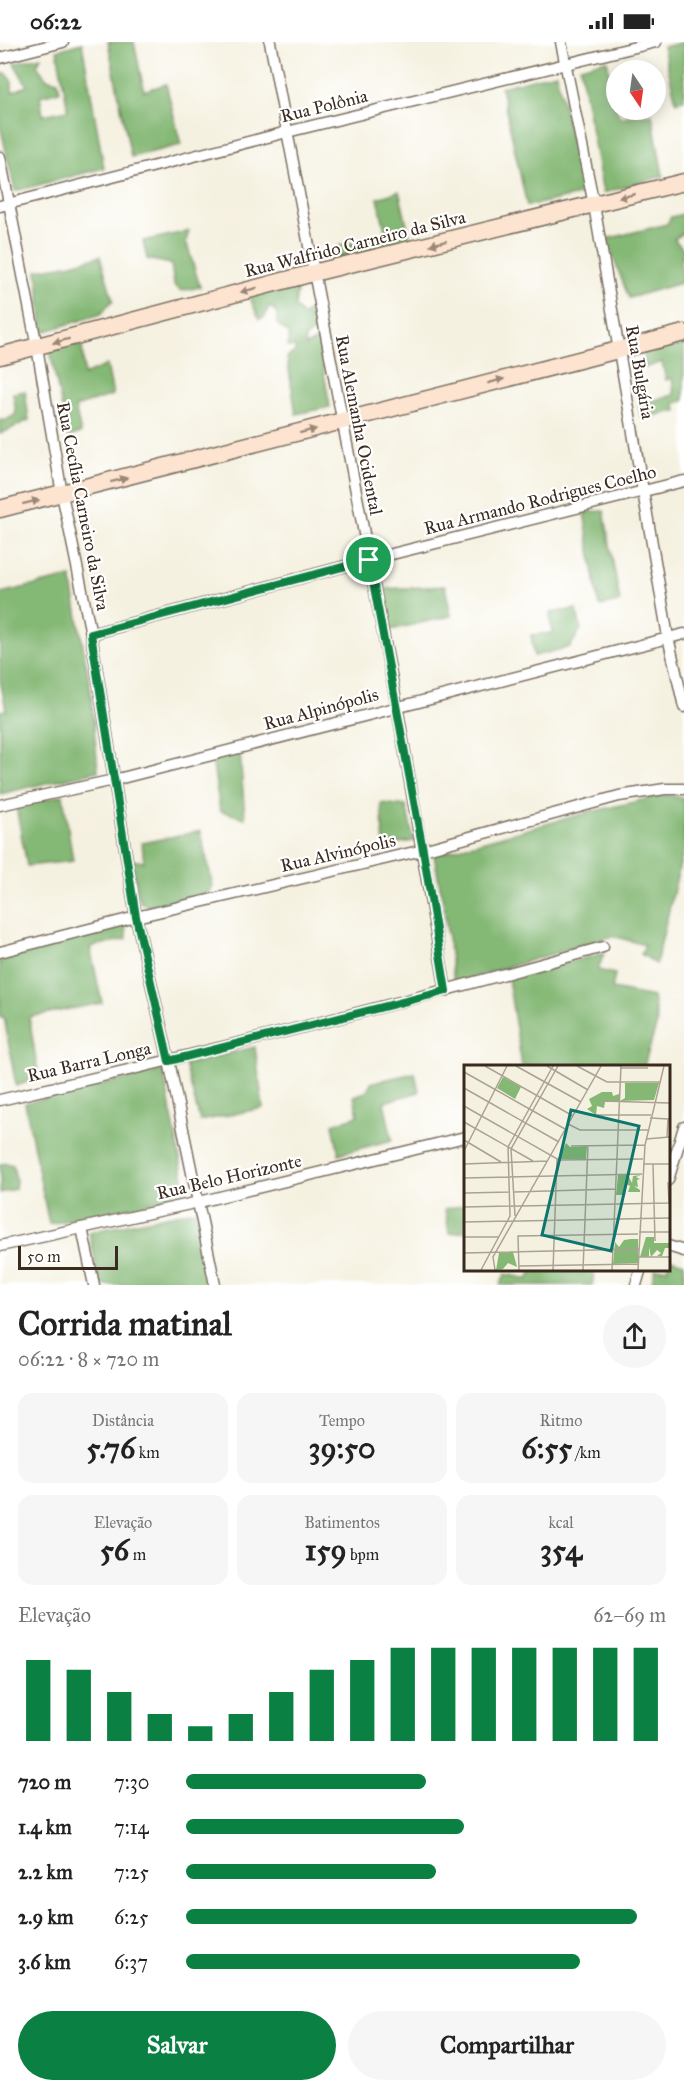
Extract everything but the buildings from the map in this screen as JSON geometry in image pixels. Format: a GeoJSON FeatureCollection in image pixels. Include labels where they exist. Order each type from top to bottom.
{"type":"FeatureCollection","features":[{"type":"Feature","properties":{"kind":"main road","name":"Rua Walfrido Carneiro da Silva"},"geometry":{"type":"LineString","coordinates":[[0,356],[313,273],[684,182]]}},
{"type":"Feature","properties":{"kind":"main road"},"geometry":{"type":"LineString","coordinates":[[0,509],[684,333]]}},
{"type":"Feature","properties":{"kind":"street"},"geometry":{"type":"LineString","coordinates":[[0,58],[63,42]]}},
{"type":"Feature","properties":{"kind":"street","name":"Rua Alemanha Ocidental"},"geometry":{"type":"LineString","coordinates":[[270,42],[397,706],[446,991]]}},
{"type":"Feature","properties":{"kind":"street","name":"Rua Bulgária"},"geometry":{"type":"LineString","coordinates":[[561,42],[594,205],[668,637],[684,707]]}},
{"type":"Feature","properties":{"kind":"street","name":"Rua Polônia"},"geometry":{"type":"LineString","coordinates":[[5,205],[287,132],[656,42]]}},
{"type":"Feature","properties":{"kind":"street","name":"Rua Cecília Carneiro da Silva"},"geometry":{"type":"LineString","coordinates":[[0,157],[5,205],[37,347],[62,494],[91,634],[136,917],[169,1061],[215,1285]]}},
{"type":"Feature","properties":{"kind":"street","name":"Rua Armando Rodrigues Coelho"},"geometry":{"type":"LineString","coordinates":[[91,634],[369,560],[684,481]]}},
{"type":"Feature","properties":{"kind":"street","name":"Rua Alpinópolis"},"geometry":{"type":"LineString","coordinates":[[0,805],[114,780],[684,633]]}},
{"type":"Feature","properties":{"kind":"street","name":"Rua Alvinópolis"},"geometry":{"type":"LineString","coordinates":[[0,952],[136,917],[423,850],[619,796],[665,789],[684,789]]}},
{"type":"Feature","properties":{"kind":"street","name":"Rua Barra Longa"},"geometry":{"type":"LineString","coordinates":[[0,1100],[169,1061],[446,991],[603,947]]}},
{"type":"Feature","properties":{"kind":"street"},"geometry":{"type":"LineString","coordinates":[[669,1173],[673,1145],[684,1127]]}},
{"type":"Feature","properties":{"kind":"street","name":"Rua Belo Horizonte"},"geometry":{"type":"LineString","coordinates":[[0,1246],[199,1202],[464,1137]]}},
{"type":"Feature","properties":{"kind":"street"},"geometry":{"type":"LineString","coordinates":[[82,1228],[94,1285]]}},
{"type":"Feature","properties":{"kind":"street"},"geometry":{"type":"LineString","coordinates":[[669,1246],[684,1251]]}},
{"type":"Feature","properties":{"kind":"street"},"geometry":{"type":"LineString","coordinates":[[636,1285],[641,1270]]}},
{"type":"Feature","properties":{"kind":"green space"},"geometry":{"type":"Polygon","coordinates":[[[108,42],[134,42],[144,91],[166,84],[181,145],[131,157],[108,42]]]}},
{"type":"Feature","properties":{"kind":"green space"},"geometry":{"type":"Polygon","coordinates":[[[684,42],[684,100],[676,102],[663,47],[684,42]]]}},
{"type":"Feature","properties":{"kind":"green space"},"geometry":{"type":"Polygon","coordinates":[[[82,43],[104,168],[15,191],[0,125],[0,74],[6,73],[12,81],[12,92],[27,86],[14,63],[41,57],[37,66],[47,79],[58,81],[60,91],[40,96],[43,115],[68,110],[57,50],[82,43]]]}},
{"type":"Feature","properties":{"kind":"green space"},"geometry":{"type":"Polygon","coordinates":[[[606,60],[606,120],[653,120],[663,176],[603,193],[580,67],[606,60]]]}},
{"type":"Feature","properties":{"kind":"green space"},"geometry":{"type":"Polygon","coordinates":[[[556,73],[584,194],[527,206],[501,87],[556,73]]]}},
{"type":"Feature","properties":{"kind":"green space"},"geometry":{"type":"Polygon","coordinates":[[[399,191],[411,242],[334,260],[339,246],[386,235],[378,198],[399,191]]]}},
{"type":"Feature","properties":{"kind":"green space"},"geometry":{"type":"Polygon","coordinates":[[[684,214],[684,233],[674,239],[684,250],[680,262],[684,282],[629,298],[606,239],[667,224],[671,217],[684,214]]]}},
{"type":"Feature","properties":{"kind":"green space"},"geometry":{"type":"Polygon","coordinates":[[[189,231],[186,241],[200,287],[181,291],[174,285],[171,264],[147,259],[143,241],[189,231]]]}},
{"type":"Feature","properties":{"kind":"green space"},"geometry":{"type":"Polygon","coordinates":[[[100,256],[113,300],[101,314],[43,332],[37,270],[100,256]]]}},
{"type":"Feature","properties":{"kind":"green space"},"geometry":{"type":"Polygon","coordinates":[[[298,282],[295,307],[303,316],[311,309],[318,330],[305,337],[306,346],[318,339],[330,407],[296,414],[287,357],[295,352],[295,347],[288,347],[289,334],[277,324],[277,313],[269,306],[265,317],[259,319],[249,295],[298,282]]]}},
{"type":"Feature","properties":{"kind":"green space"},"geometry":{"type":"Polygon","coordinates":[[[82,343],[84,375],[107,365],[113,395],[75,407],[81,433],[68,437],[50,351],[82,343]]]}},
{"type":"Feature","properties":{"kind":"green space"},"geometry":{"type":"Polygon","coordinates":[[[684,344],[684,401],[675,403],[677,411],[641,418],[639,404],[674,395],[672,378],[666,380],[662,362],[645,368],[644,353],[684,344]]]}},
{"type":"Feature","properties":{"kind":"green space"},"geometry":{"type":"Polygon","coordinates":[[[25,391],[29,420],[0,434],[0,419],[5,421],[16,414],[13,393],[25,391]]]}},
{"type":"Feature","properties":{"kind":"green space"},"geometry":{"type":"Polygon","coordinates":[[[604,511],[620,602],[599,606],[584,512],[604,511]]]}},
{"type":"Feature","properties":{"kind":"green space"},"geometry":{"type":"Polygon","coordinates":[[[71,577],[91,692],[98,771],[0,794],[0,711],[6,710],[0,680],[0,593],[71,577]]]}},
{"type":"Feature","properties":{"kind":"green space"},"geometry":{"type":"Polygon","coordinates":[[[445,586],[451,616],[390,630],[384,589],[445,586]]]}},
{"type":"Feature","properties":{"kind":"green space"},"geometry":{"type":"Polygon","coordinates":[[[576,609],[581,629],[570,647],[534,656],[531,635],[552,633],[550,613],[576,609]]]}},
{"type":"Feature","properties":{"kind":"green space"},"geometry":{"type":"Polygon","coordinates":[[[240,753],[245,818],[220,811],[212,758],[240,753]]]}},
{"type":"Feature","properties":{"kind":"green space"},"geometry":{"type":"Polygon","coordinates":[[[63,795],[73,861],[27,866],[16,806],[63,795]]]}},
{"type":"Feature","properties":{"kind":"green space"},"geometry":{"type":"Polygon","coordinates":[[[664,795],[684,798],[684,848],[656,964],[641,954],[645,945],[613,936],[454,983],[434,855],[586,813],[664,795]]]}},
{"type":"Feature","properties":{"kind":"green space"},"geometry":{"type":"Polygon","coordinates":[[[381,803],[406,806],[414,841],[384,845],[381,803]]]}},
{"type":"Feature","properties":{"kind":"green space"},"geometry":{"type":"Polygon","coordinates":[[[200,831],[213,886],[210,892],[149,907],[140,902],[131,860],[144,862],[142,843],[200,831]]]}},
{"type":"Feature","properties":{"kind":"green space"},"geometry":{"type":"Polygon","coordinates":[[[125,923],[127,939],[90,947],[102,1003],[29,1017],[39,1078],[16,1086],[4,1017],[0,1018],[0,956],[125,923]]]}},
{"type":"Feature","properties":{"kind":"green space"},"geometry":{"type":"Polygon","coordinates":[[[604,953],[598,970],[615,974],[612,989],[653,997],[657,1023],[644,1065],[522,1065],[508,979],[604,953]]]}},
{"type":"Feature","properties":{"kind":"green space"},"geometry":{"type":"Polygon","coordinates":[[[255,1047],[263,1108],[200,1121],[185,1064],[255,1047]]]}},
{"type":"Feature","properties":{"kind":"green space"},"geometry":{"type":"Polygon","coordinates":[[[163,1070],[187,1195],[49,1224],[25,1103],[163,1070]]]}},
{"type":"Feature","properties":{"kind":"green space"},"geometry":{"type":"Polygon","coordinates":[[[415,1073],[419,1092],[384,1102],[392,1140],[339,1154],[333,1124],[358,1116],[354,1096],[366,1092],[371,1083],[415,1073]]]}},
{"type":"Feature","properties":{"kind":"green space"},"geometry":{"type":"Polygon","coordinates":[[[6,1163],[13,1165],[15,1189],[0,1193],[0,1165],[6,1163]]]}},
{"type":"Feature","properties":{"kind":"green space"},"geometry":{"type":"Polygon","coordinates":[[[464,1205],[464,1232],[449,1233],[445,1209],[464,1205]]]}},
{"type":"Feature","properties":{"kind":"green space"},"geometry":{"type":"Polygon","coordinates":[[[196,1210],[208,1285],[100,1285],[89,1232],[196,1210]]]}},
{"type":"Feature","properties":{"kind":"green space"},"geometry":{"type":"Polygon","coordinates":[[[669,1258],[684,1263],[684,1285],[651,1285],[655,1270],[669,1270],[669,1258]]]}},
{"type":"Feature","properties":{"kind":"green space"},"geometry":{"type":"Polygon","coordinates":[[[531,1270],[595,1270],[592,1285],[500,1285],[505,1274],[529,1279],[531,1270]]]}},
{"type":"Feature","properties":{"kind":"route"},"geometry":{"type":"LineString","coordinates":[[369,560],[423,850],[446,991],[169,1061],[136,917],[91,634],[369,560]]}}]}
